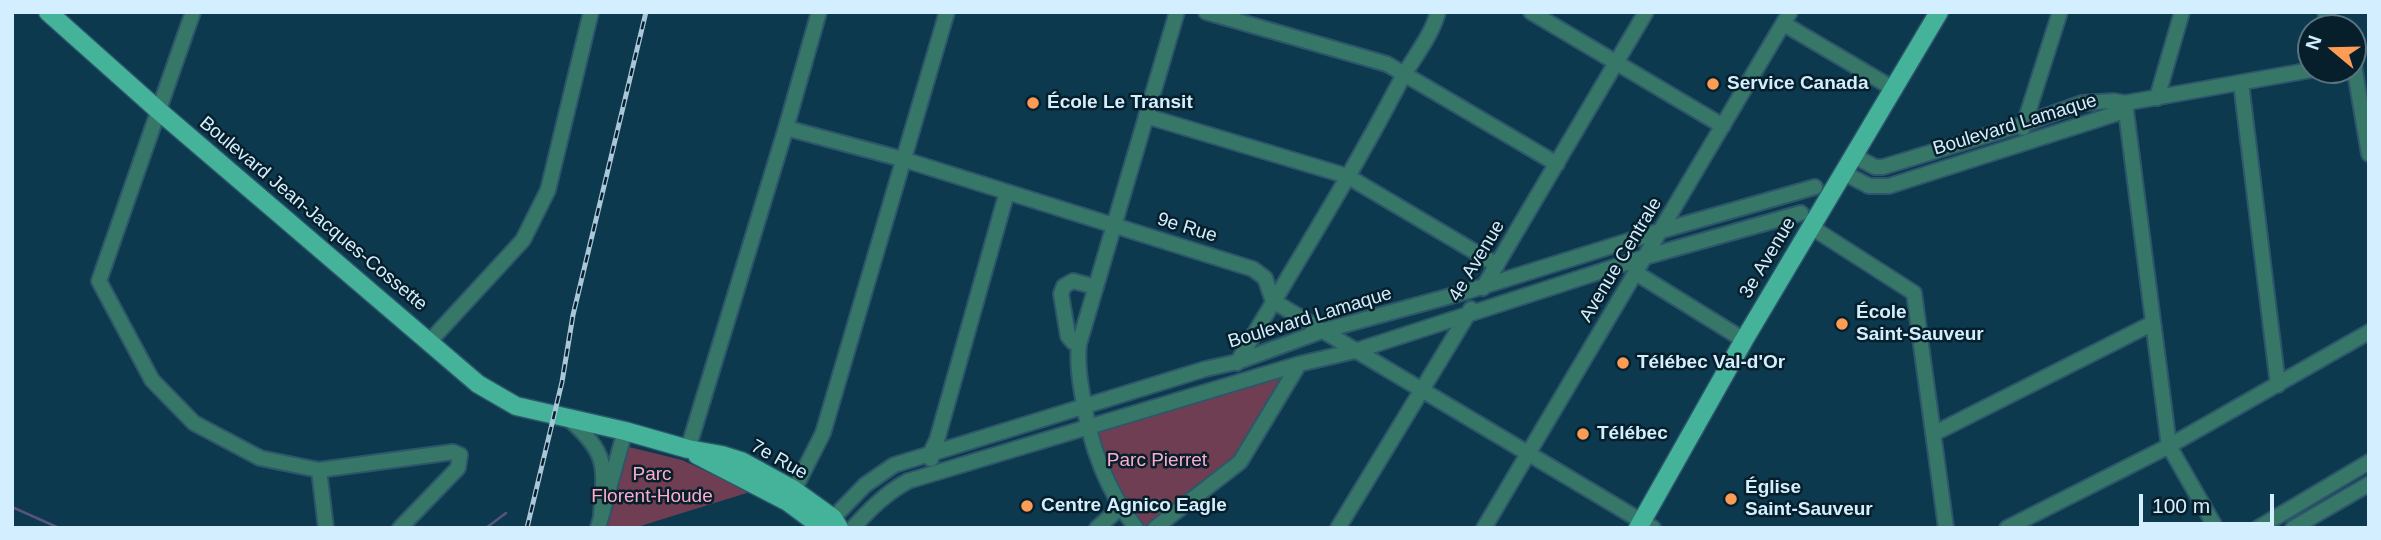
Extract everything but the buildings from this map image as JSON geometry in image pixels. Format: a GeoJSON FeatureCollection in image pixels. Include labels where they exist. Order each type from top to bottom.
{"type":"FeatureCollection","features":[{"type":"Feature","properties":{"kind":"main road","name":"Boulevard Jean-Jacques-Cossette"},"geometry":{"type":"LineString","coordinates":[[48,12],[159,111],[478,384],[516,406],[569,419]]}},
{"type":"Feature","properties":{"kind":"main road","name":"3e Avenue"},"geometry":{"type":"LineString","coordinates":[[1644,526],[1806,220],[1844,173],[1939,12]]}},
{"type":"Feature","properties":{"kind":"main road","name":"7e Rue"},"geometry":{"type":"LineString","coordinates":[[569,419],[741,461],[832,525]]}},
{"type":"Feature","properties":{"kind":"street"},"geometry":{"type":"LineString","coordinates":[[193,12],[99,281],[152,380],[194,423],[260,458],[319,470],[453,452],[460,455],[458,468],[400,528]]}},
{"type":"Feature","properties":{"kind":"street"},"geometry":{"type":"LineString","coordinates":[[430,341],[523,240],[548,190],[591,12]]}},
{"type":"Feature","properties":{"kind":"street"},"geometry":{"type":"LineString","coordinates":[[688,449],[819,12]]}},
{"type":"Feature","properties":{"kind":"street"},"geometry":{"type":"LineString","coordinates":[[791,496],[822,433],[947,12]]}},
{"type":"Feature","properties":{"kind":"street"},"geometry":{"type":"LineString","coordinates":[[1136,528],[1121,508],[1099,464],[1088,429],[1077,358],[1177,12]]}},
{"type":"Feature","properties":{"kind":"street"},"geometry":{"type":"LineString","coordinates":[[1206,12],[1387,64],[1556,164]]}},
{"type":"Feature","properties":{"kind":"street"},"geometry":{"type":"LineString","coordinates":[[1223,386],[1433,28],[1438,12]]}},
{"type":"Feature","properties":{"kind":"street"},"geometry":{"type":"LineString","coordinates":[[1531,12],[1723,126]]}},
{"type":"Feature","properties":{"kind":"street","name":"4e Avenue"},"geometry":{"type":"LineString","coordinates":[[1338,528],[1485,286],[1646,12]]}},
{"type":"Feature","properties":{"kind":"street"},"geometry":{"type":"LineString","coordinates":[[2018,146],[2060,12]]}},
{"type":"Feature","properties":{"kind":"street"},"geometry":{"type":"LineString","coordinates":[[2157,98],[2182,12]]}},
{"type":"Feature","properties":{"kind":"street"},"geometry":{"type":"LineString","coordinates":[[1787,18],[1894,89]]}},
{"type":"Feature","properties":{"kind":"street","name":"Avenue Centrale"},"geometry":{"type":"LineString","coordinates":[[1483,528],[1787,18]]}},
{"type":"Feature","properties":{"kind":"street"},"geometry":{"type":"LineString","coordinates":[[2216,528],[2169,446],[2125,103],[2297,73]]}},
{"type":"Feature","properties":{"kind":"street"},"geometry":{"type":"LineString","coordinates":[[2241,83],[2278,384]]}},
{"type":"Feature","properties":{"kind":"street"},"geometry":{"type":"LineString","coordinates":[[2357,84],[2369,154]]}},
{"type":"Feature","properties":{"kind":"street","name":"Boulevard Lamaque"},"geometry":{"type":"LineString","coordinates":[[1844,173],[1869,186],[1889,187],[2118,113],[2125,103],[2082,103],[2024,124],[1883,167],[1875,167],[1854,156]]}},
{"type":"Feature","properties":{"kind":"street"},"geometry":{"type":"LineString","coordinates":[[1146,116],[1347,176],[1497,265]]}},
{"type":"Feature","properties":{"kind":"street","name":"9e Rue"},"geometry":{"type":"LineString","coordinates":[[786,128],[902,159],[1253,269],[1265,278],[1273,301],[1644,526]]}},
{"type":"Feature","properties":{"kind":"street","name":"Boulevard Lamaque"},"geometry":{"type":"LineString","coordinates":[[832,525],[877,475],[894,465],[1205,369],[1237,362],[1322,331],[1485,286],[1815,187]]}},
{"type":"Feature","properties":{"kind":"street"},"geometry":{"type":"LineString","coordinates":[[933,474],[930,454],[937,440],[1007,192]]}},
{"type":"Feature","properties":{"kind":"street"},"geometry":{"type":"LineString","coordinates":[[1781,197],[1784,218]]}},
{"type":"Feature","properties":{"kind":"street","name":"Boulevard Lamaque"},"geometry":{"type":"LineString","coordinates":[[853,528],[894,489],[908,481],[1088,429],[1223,386],[1354,351],[1646,257],[1784,218],[1806,220]]}},
{"type":"Feature","properties":{"kind":"street"},"geometry":{"type":"LineString","coordinates":[[1806,220],[1914,293],[1946,528]]}},
{"type":"Feature","properties":{"kind":"street"},"geometry":{"type":"LineString","coordinates":[[1636,273],[1744,340]]}},
{"type":"Feature","properties":{"kind":"street"},"geometry":{"type":"LineString","coordinates":[[1079,344],[1068,336],[1061,294],[1065,286],[1073,281],[1096,287]]}},
{"type":"Feature","properties":{"kind":"street"},"geometry":{"type":"LineString","coordinates":[[1933,434],[2153,323]]}},
{"type":"Feature","properties":{"kind":"street"},"geometry":{"type":"LineString","coordinates":[[2007,528],[2169,446],[2369,332]]}},
{"type":"Feature","properties":{"kind":"street"},"geometry":{"type":"LineString","coordinates":[[1155,528],[1240,462],[1299,364]]}},
{"type":"Feature","properties":{"kind":"street"},"geometry":{"type":"LineString","coordinates":[[569,419],[591,439],[600,453],[604,480],[599,521]]}},
{"type":"Feature","properties":{"kind":"street"},"geometry":{"type":"LineString","coordinates":[[599,521],[625,431]]}},
{"type":"Feature","properties":{"kind":"street"},"geometry":{"type":"LineString","coordinates":[[2258,528],[2369,462]]}},
{"type":"Feature","properties":{"kind":"street"},"geometry":{"type":"LineString","coordinates":[[319,470],[326,528]]}},
{"type":"Feature","properties":{"kind":"street"},"geometry":{"type":"LineString","coordinates":[[2293,528],[2369,484]]}},
{"type":"Feature","properties":{"kind":"street"},"geometry":{"type":"LineString","coordinates":[[1097,528],[1121,508]]}},
{"type":"Feature","properties":{"kind":"green space","name":"Parc Pierret"},"geometry":{"type":"Polygon","coordinates":[[[1299,364],[1240,462],[1155,528],[1136,528],[1088,429],[1299,364]]]}},
{"type":"Feature","properties":{"kind":"green space","name":"Parc Florent-Houde"},"geometry":{"type":"Polygon","coordinates":[[[629,447],[682,460],[750,492],[634,528],[607,528],[629,447]]]}},
{"type":"Feature","properties":{"kind":"waterway"},"geometry":{"type":"LineString","coordinates":[[12,507],[59,528]]}},
{"type":"Feature","properties":{"kind":"waterway"},"geometry":{"type":"LineString","coordinates":[[486,528],[506,513]]}},
{"type":"Feature","properties":{"kind":"railway"},"geometry":{"type":"LineString","coordinates":[[527,528],[562,382],[573,315],[646,12]]}},
{"type":"Feature","properties":{"kind":"place","name":"Service Canada"},"geometry":{"type":"Point","coordinates":[1713,84]}},
{"type":"Feature","properties":{"kind":"place","name":"École Le Transit"},"geometry":{"type":"Point","coordinates":[1033,103]}},
{"type":"Feature","properties":{"kind":"place","name":"École Saint-Sauveur"},"geometry":{"type":"Point","coordinates":[1842,324]}},
{"type":"Feature","properties":{"kind":"place","name":"Télébec Val-d'Or"},"geometry":{"type":"Point","coordinates":[1623,363]}},
{"type":"Feature","properties":{"kind":"place","name":"Télébec"},"geometry":{"type":"Point","coordinates":[1583,434]}},
{"type":"Feature","properties":{"kind":"place","name":"Église Saint-Sauveur"},"geometry":{"type":"Point","coordinates":[1731,499]}},
{"type":"Feature","properties":{"kind":"place","name":"Centre Agnico Eagle"},"geometry":{"type":"Point","coordinates":[1027,506]}}]}
